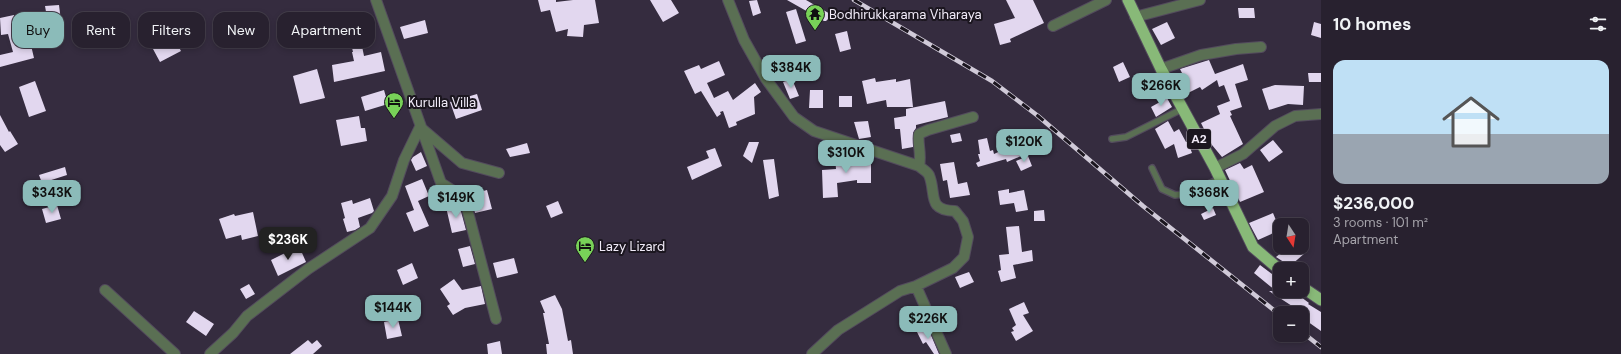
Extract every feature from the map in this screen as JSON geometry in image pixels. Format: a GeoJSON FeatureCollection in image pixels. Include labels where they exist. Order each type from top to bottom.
{"type":"FeatureCollection","features":[{"type":"Feature","properties":{"kind":"highway","name":"A2"},"geometry":{"type":"LineString","coordinates":[[1128,0],[1135,17],[1182,109],[1215,168],[1253,246],[1273,264]]}},
{"type":"Feature","properties":{"kind":"highway"},"geometry":{"type":"LineString","coordinates":[[1309,291],[1320,297]]}},
{"type":"Feature","properties":{"kind":"street"},"geometry":{"type":"LineString","coordinates":[[376,0],[441,183],[463,197],[465,201],[496,319]]}},
{"type":"Feature","properties":{"kind":"street"},"geometry":{"type":"LineString","coordinates":[[728,0],[744,40],[766,80],[794,117],[814,131],[919,166],[928,173],[936,204],[940,209],[955,211],[963,221],[968,238],[964,257],[954,268],[916,286],[900,291],[838,330],[812,354]]}},
{"type":"Feature","properties":{"kind":"street"},"geometry":{"type":"LineString","coordinates":[[1053,26],[1106,0]]}},
{"type":"Feature","properties":{"kind":"street"},"geometry":{"type":"LineString","coordinates":[[1135,17],[1200,0]]}},
{"type":"Feature","properties":{"kind":"street"},"geometry":{"type":"LineString","coordinates":[[1162,70],[1201,55],[1236,49],[1261,47]]}},
{"type":"Feature","properties":{"kind":"street"},"geometry":{"type":"LineString","coordinates":[[1215,168],[1243,154],[1275,126],[1295,116],[1320,113]]}},
{"type":"Feature","properties":{"kind":"street"},"geometry":{"type":"LineString","coordinates":[[919,166],[921,157],[918,139],[919,134],[973,117]]}},
{"type":"Feature","properties":{"kind":"street"},"geometry":{"type":"LineString","coordinates":[[420,127],[462,163],[499,173]]}},
{"type":"Feature","properties":{"kind":"street"},"geometry":{"type":"LineString","coordinates":[[210,354],[233,333],[247,316],[308,269],[370,228],[392,196],[404,160],[420,127]]}},
{"type":"Feature","properties":{"kind":"street"},"geometry":{"type":"LineString","coordinates":[[916,286],[946,354]]}},
{"type":"Feature","properties":{"kind":"street"},"geometry":{"type":"LineString","coordinates":[[105,290],[175,354]]}},
{"type":"Feature","properties":{"kind":"lane"},"geometry":{"type":"LineString","coordinates":[[1112,138],[1126,137],[1182,109]]}},
{"type":"Feature","properties":{"kind":"lane"},"geometry":{"type":"LineString","coordinates":[[1152,168],[1162,189],[1176,195],[1185,194],[1220,178]]}},
{"type":"Feature","properties":{"kind":"building"},"geometry":{"type":"Polygon","coordinates":[[[538,0],[556,0],[556,2],[595,0],[599,23],[584,25],[583,37],[567,36],[568,29],[556,32],[550,10],[541,12],[538,0]]]}},
{"type":"Feature","properties":{"kind":"building"},"geometry":{"type":"Polygon","coordinates":[[[650,0],[671,0],[679,13],[663,22],[650,0]]]}},
{"type":"Feature","properties":{"kind":"building"},"geometry":{"type":"Polygon","coordinates":[[[757,0],[761,13],[753,16],[749,1],[757,0]]]}},
{"type":"Feature","properties":{"kind":"building"},"geometry":{"type":"Polygon","coordinates":[[[787,0],[806,0],[832,15],[824,21],[787,0]]]}},
{"type":"Feature","properties":{"kind":"building"},"geometry":{"type":"Polygon","coordinates":[[[1006,0],[1033,0],[1044,23],[1010,39],[1011,42],[1000,45],[994,24],[1015,18],[1006,0]]]}},
{"type":"Feature","properties":{"kind":"building"},"geometry":{"type":"Polygon","coordinates":[[[59,5],[60,12],[46,12],[45,6],[59,5]]]}},
{"type":"Feature","properties":{"kind":"building"},"geometry":{"type":"Polygon","coordinates":[[[1238,8],[1254,8],[1255,18],[1239,18],[1238,8]]]}},
{"type":"Feature","properties":{"kind":"building"},"geometry":{"type":"Polygon","coordinates":[[[796,9],[806,41],[796,44],[786,12],[796,9]]]}},
{"type":"Feature","properties":{"kind":"building"},"geometry":{"type":"Polygon","coordinates":[[[12,15],[12,48],[32,48],[34,58],[0,67],[0,55],[13,52],[8,34],[1,35],[0,18],[12,15]]]}},
{"type":"Feature","properties":{"kind":"building"},"geometry":{"type":"Polygon","coordinates":[[[425,20],[428,33],[404,39],[400,27],[425,20]]]}},
{"type":"Feature","properties":{"kind":"building"},"geometry":{"type":"Polygon","coordinates":[[[1167,22],[1175,38],[1161,45],[1152,29],[1167,22]]]}},
{"type":"Feature","properties":{"kind":"building"},"geometry":{"type":"Polygon","coordinates":[[[1314,22],[1321,24],[1321,38],[1311,35],[1314,22]]]}},
{"type":"Feature","properties":{"kind":"building"},"geometry":{"type":"Polygon","coordinates":[[[847,31],[851,49],[840,52],[835,34],[847,31]]]}},
{"type":"Feature","properties":{"kind":"building"},"geometry":{"type":"Polygon","coordinates":[[[152,48],[179,48],[181,51],[160,62],[152,48]]]}},
{"type":"Feature","properties":{"kind":"building"},"geometry":{"type":"Polygon","coordinates":[[[352,48],[362,48],[364,56],[381,52],[385,71],[334,82],[332,65],[354,61],[352,48]]]}},
{"type":"Feature","properties":{"kind":"building"},"geometry":{"type":"Polygon","coordinates":[[[1209,60],[1215,74],[1243,64],[1248,80],[1235,84],[1242,107],[1230,111],[1232,115],[1230,116],[1243,144],[1222,157],[1212,145],[1201,123],[1220,114],[1217,106],[1230,101],[1224,85],[1219,87],[1217,80],[1202,90],[1200,87],[1184,95],[1178,84],[1186,81],[1180,69],[1209,60]]]}},
{"type":"Feature","properties":{"kind":"building"},"geometry":{"type":"Polygon","coordinates":[[[719,61],[725,75],[707,83],[714,98],[728,91],[733,100],[755,83],[761,92],[754,97],[755,114],[736,122],[737,125],[729,128],[723,111],[720,112],[721,114],[717,117],[701,91],[695,94],[684,71],[699,65],[701,69],[719,61]]]}},
{"type":"Feature","properties":{"kind":"building"},"geometry":{"type":"Polygon","coordinates":[[[1123,62],[1130,77],[1119,82],[1113,67],[1123,62]]]}},
{"type":"Feature","properties":{"kind":"building"},"geometry":{"type":"Polygon","coordinates":[[[317,69],[325,98],[300,104],[293,76],[317,69]]]}},
{"type":"Feature","properties":{"kind":"building"},"geometry":{"type":"Polygon","coordinates":[[[1308,73],[1321,73],[1321,82],[1309,82],[1308,73]]]}},
{"type":"Feature","properties":{"kind":"building"},"geometry":{"type":"Polygon","coordinates":[[[875,78],[876,82],[896,79],[896,82],[910,79],[913,107],[887,107],[886,100],[867,104],[862,81],[875,78]]]}},
{"type":"Feature","properties":{"kind":"building"},"geometry":{"type":"Polygon","coordinates":[[[792,79],[799,96],[790,99],[783,82],[792,79]]]}},
{"type":"Feature","properties":{"kind":"building"},"geometry":{"type":"Polygon","coordinates":[[[35,81],[46,111],[29,117],[19,87],[35,81]]]}},
{"type":"Feature","properties":{"kind":"building"},"geometry":{"type":"Polygon","coordinates":[[[1275,85],[1304,86],[1303,105],[1288,104],[1269,110],[1262,89],[1275,85]]]}},
{"type":"Feature","properties":{"kind":"building"},"geometry":{"type":"Polygon","coordinates":[[[384,90],[388,104],[365,111],[361,97],[384,90]]]}},
{"type":"Feature","properties":{"kind":"building"},"geometry":{"type":"Polygon","coordinates":[[[810,90],[823,90],[823,108],[809,108],[810,90]]]}},
{"type":"Feature","properties":{"kind":"building"},"geometry":{"type":"Polygon","coordinates":[[[477,94],[482,110],[456,119],[450,102],[477,94]]]}},
{"type":"Feature","properties":{"kind":"building"},"geometry":{"type":"Polygon","coordinates":[[[839,96],[852,96],[852,107],[839,107],[839,96]]]}},
{"type":"Feature","properties":{"kind":"building"},"geometry":{"type":"Polygon","coordinates":[[[1167,98],[1172,107],[1156,117],[1151,107],[1167,98]]]}},
{"type":"Feature","properties":{"kind":"building"},"geometry":{"type":"Polygon","coordinates":[[[945,101],[948,117],[916,125],[913,133],[913,147],[902,149],[900,129],[895,129],[894,118],[906,116],[906,109],[945,101]]]}},
{"type":"Feature","properties":{"kind":"building"},"geometry":{"type":"Polygon","coordinates":[[[0,115],[9,132],[10,131],[18,144],[5,152],[0,145],[0,115]]]}},
{"type":"Feature","properties":{"kind":"building"},"geometry":{"type":"Polygon","coordinates":[[[359,116],[361,128],[365,128],[367,141],[341,146],[336,120],[359,116]]]}},
{"type":"Feature","properties":{"kind":"building"},"geometry":{"type":"Polygon","coordinates":[[[868,121],[871,137],[859,139],[854,122],[868,121]]]}},
{"type":"Feature","properties":{"kind":"building"},"geometry":{"type":"Polygon","coordinates":[[[1168,121],[1174,132],[1179,129],[1186,142],[1188,142],[1192,153],[1178,158],[1174,144],[1165,149],[1155,129],[1168,121]]]}},
{"type":"Feature","properties":{"kind":"building"},"geometry":{"type":"Polygon","coordinates":[[[960,133],[962,141],[952,143],[950,135],[960,133]]]}},
{"type":"Feature","properties":{"kind":"building"},"geometry":{"type":"Polygon","coordinates":[[[987,138],[990,151],[993,150],[994,154],[1015,144],[1021,156],[1007,162],[1006,159],[978,167],[976,163],[980,161],[978,154],[980,154],[978,140],[987,138]]]}},
{"type":"Feature","properties":{"kind":"building"},"geometry":{"type":"Polygon","coordinates":[[[1273,140],[1283,152],[1269,162],[1260,150],[1273,140]]]}},
{"type":"Feature","properties":{"kind":"building"},"geometry":{"type":"Polygon","coordinates":[[[749,142],[759,142],[752,163],[743,156],[749,142]]]}},
{"type":"Feature","properties":{"kind":"building"},"geometry":{"type":"Polygon","coordinates":[[[527,143],[530,153],[510,157],[506,149],[527,143]]]}},
{"type":"Feature","properties":{"kind":"building"},"geometry":{"type":"Polygon","coordinates":[[[715,148],[722,166],[692,180],[687,167],[709,158],[706,151],[715,148]]]}},
{"type":"Feature","properties":{"kind":"building"},"geometry":{"type":"Polygon","coordinates":[[[421,152],[427,166],[416,171],[411,160],[421,152]]]}},
{"type":"Feature","properties":{"kind":"building"},"geometry":{"type":"Polygon","coordinates":[[[851,154],[852,158],[871,158],[871,183],[857,183],[857,180],[837,183],[838,197],[823,198],[822,170],[836,169],[835,156],[851,154]]]}},
{"type":"Feature","properties":{"kind":"building"},"geometry":{"type":"Polygon","coordinates":[[[1028,156],[1032,166],[1021,171],[1016,161],[1028,156]]]}},
{"type":"Feature","properties":{"kind":"building"},"geometry":{"type":"Polygon","coordinates":[[[774,159],[779,196],[769,199],[763,160],[774,159]]]}},
{"type":"Feature","properties":{"kind":"building"},"geometry":{"type":"Polygon","coordinates":[[[954,162],[958,184],[967,182],[970,195],[950,198],[947,180],[943,181],[940,164],[954,162]]]}},
{"type":"Feature","properties":{"kind":"building"},"geometry":{"type":"Polygon","coordinates":[[[1240,163],[1244,169],[1252,165],[1264,192],[1240,202],[1225,170],[1240,163]]]}},
{"type":"Feature","properties":{"kind":"building"},"geometry":{"type":"Polygon","coordinates":[[[65,167],[67,175],[42,183],[39,175],[65,167]]]}},
{"type":"Feature","properties":{"kind":"building"},"geometry":{"type":"Polygon","coordinates":[[[422,179],[429,196],[418,201],[429,226],[414,232],[406,213],[414,210],[405,186],[422,179]]]}},
{"type":"Feature","properties":{"kind":"building"},"geometry":{"type":"Polygon","coordinates":[[[1009,189],[1009,193],[1024,190],[1028,210],[1016,212],[1014,203],[1000,205],[998,191],[1009,189]]]}},
{"type":"Feature","properties":{"kind":"building"},"geometry":{"type":"Polygon","coordinates":[[[487,190],[492,209],[475,213],[472,202],[474,201],[472,194],[487,190]]]}},
{"type":"Feature","properties":{"kind":"building"},"geometry":{"type":"Polygon","coordinates":[[[370,198],[374,211],[358,218],[360,227],[347,232],[343,219],[345,218],[341,203],[352,200],[353,204],[370,198]]]}},
{"type":"Feature","properties":{"kind":"building"},"geometry":{"type":"Polygon","coordinates":[[[558,201],[563,213],[551,218],[546,206],[558,201]]]}},
{"type":"Feature","properties":{"kind":"building"},"geometry":{"type":"Polygon","coordinates":[[[459,204],[466,230],[452,233],[446,207],[459,204]]]}},
{"type":"Feature","properties":{"kind":"building"},"geometry":{"type":"Polygon","coordinates":[[[57,205],[61,219],[46,223],[42,209],[57,205]]]}},
{"type":"Feature","properties":{"kind":"building"},"geometry":{"type":"Polygon","coordinates":[[[1213,208],[1216,215],[1204,220],[1201,214],[1213,208]]]}},
{"type":"Feature","properties":{"kind":"building"},"geometry":{"type":"Polygon","coordinates":[[[1044,210],[1045,221],[1034,221],[1034,211],[1044,210]]]}},
{"type":"Feature","properties":{"kind":"building"},"geometry":{"type":"Polygon","coordinates":[[[253,212],[258,236],[242,240],[241,235],[226,239],[219,219],[234,214],[235,216],[253,212]]]}},
{"type":"Feature","properties":{"kind":"building"},"geometry":{"type":"Polygon","coordinates":[[[1273,213],[1275,218],[1273,218],[1273,233],[1258,240],[1249,223],[1273,213]]]}},
{"type":"Feature","properties":{"kind":"building"},"geometry":{"type":"Polygon","coordinates":[[[1019,226],[1022,252],[1032,250],[1033,261],[1013,265],[1016,278],[1001,282],[998,271],[1001,270],[999,255],[1009,254],[1006,227],[1019,226]]]}},
{"type":"Feature","properties":{"kind":"building"},"geometry":{"type":"Polygon","coordinates":[[[299,246],[306,262],[278,276],[271,260],[299,246]]]}},
{"type":"Feature","properties":{"kind":"building"},"geometry":{"type":"Polygon","coordinates":[[[470,246],[475,264],[463,267],[458,249],[470,246]]]}},
{"type":"Feature","properties":{"kind":"building"},"geometry":{"type":"Polygon","coordinates":[[[1280,254],[1304,254],[1295,262],[1284,262],[1276,257],[1280,254]]]}},
{"type":"Feature","properties":{"kind":"building"},"geometry":{"type":"Polygon","coordinates":[[[514,258],[518,273],[497,278],[493,263],[514,258]]]}},
{"type":"Feature","properties":{"kind":"building"},"geometry":{"type":"Polygon","coordinates":[[[412,263],[418,278],[403,285],[397,270],[412,263]]]}},
{"type":"Feature","properties":{"kind":"building"},"geometry":{"type":"Polygon","coordinates":[[[1260,265],[1273,275],[1273,289],[1254,273],[1260,265]]]}},
{"type":"Feature","properties":{"kind":"building"},"geometry":{"type":"Polygon","coordinates":[[[969,272],[974,282],[960,288],[955,277],[969,272]]]}},
{"type":"Feature","properties":{"kind":"building"},"geometry":{"type":"Polygon","coordinates":[[[454,279],[462,290],[481,286],[485,304],[465,308],[453,315],[447,306],[450,304],[440,289],[454,279]]]}},
{"type":"Feature","properties":{"kind":"building"},"geometry":{"type":"Polygon","coordinates":[[[249,284],[255,294],[246,299],[240,289],[249,284]]]}},
{"type":"Feature","properties":{"kind":"building"},"geometry":{"type":"Polygon","coordinates":[[[555,295],[562,309],[568,341],[571,340],[573,354],[547,354],[546,344],[549,344],[543,313],[545,313],[540,301],[555,295]]]}},
{"type":"Feature","properties":{"kind":"building"},"geometry":{"type":"Polygon","coordinates":[[[1280,298],[1302,298],[1309,303],[1308,304],[1321,312],[1321,331],[1309,323],[1309,306],[1292,306],[1280,298]]]}},
{"type":"Feature","properties":{"kind":"building"},"geometry":{"type":"Polygon","coordinates":[[[1024,302],[1029,313],[1023,315],[1033,331],[1016,341],[1011,332],[1014,331],[1012,328],[1016,325],[1009,309],[1024,302]]]}},
{"type":"Feature","properties":{"kind":"building"},"geometry":{"type":"Polygon","coordinates":[[[194,311],[214,324],[206,336],[186,322],[194,311]]]}},
{"type":"Feature","properties":{"kind":"building"},"geometry":{"type":"Polygon","coordinates":[[[398,319],[402,336],[387,339],[384,322],[398,319]]]}},
{"type":"Feature","properties":{"kind":"building"},"geometry":{"type":"Polygon","coordinates":[[[928,328],[939,354],[934,354],[926,342],[923,344],[917,332],[928,328]]]}},
{"type":"Feature","properties":{"kind":"building"},"geometry":{"type":"Polygon","coordinates":[[[308,340],[312,344],[317,340],[322,346],[313,354],[290,354],[308,340]]]}},
{"type":"Feature","properties":{"kind":"building"},"geometry":{"type":"Polygon","coordinates":[[[500,341],[502,354],[488,354],[487,344],[500,341]]]}},
{"type":"Feature","properties":{"kind":"railway"},"geometry":{"type":"LineString","coordinates":[[854,0],[992,81],[1038,116],[1143,206],[1273,309]]}},
{"type":"Feature","properties":{"kind":"railway"},"geometry":{"type":"LineString","coordinates":[[1309,338],[1321,347]]}},
{"type":"Feature","properties":{"kind":"place","name":"Bodhirukkarama Viharaya"},"geometry":{"type":"Point","coordinates":[815,31]}},
{"type":"Feature","properties":{"kind":"place","name":"Kurulla Villa"},"geometry":{"type":"Point","coordinates":[394,119]}},
{"type":"Feature","properties":{"kind":"place","name":"Lazy Lizard"},"geometry":{"type":"Point","coordinates":[585,263]}}]}
